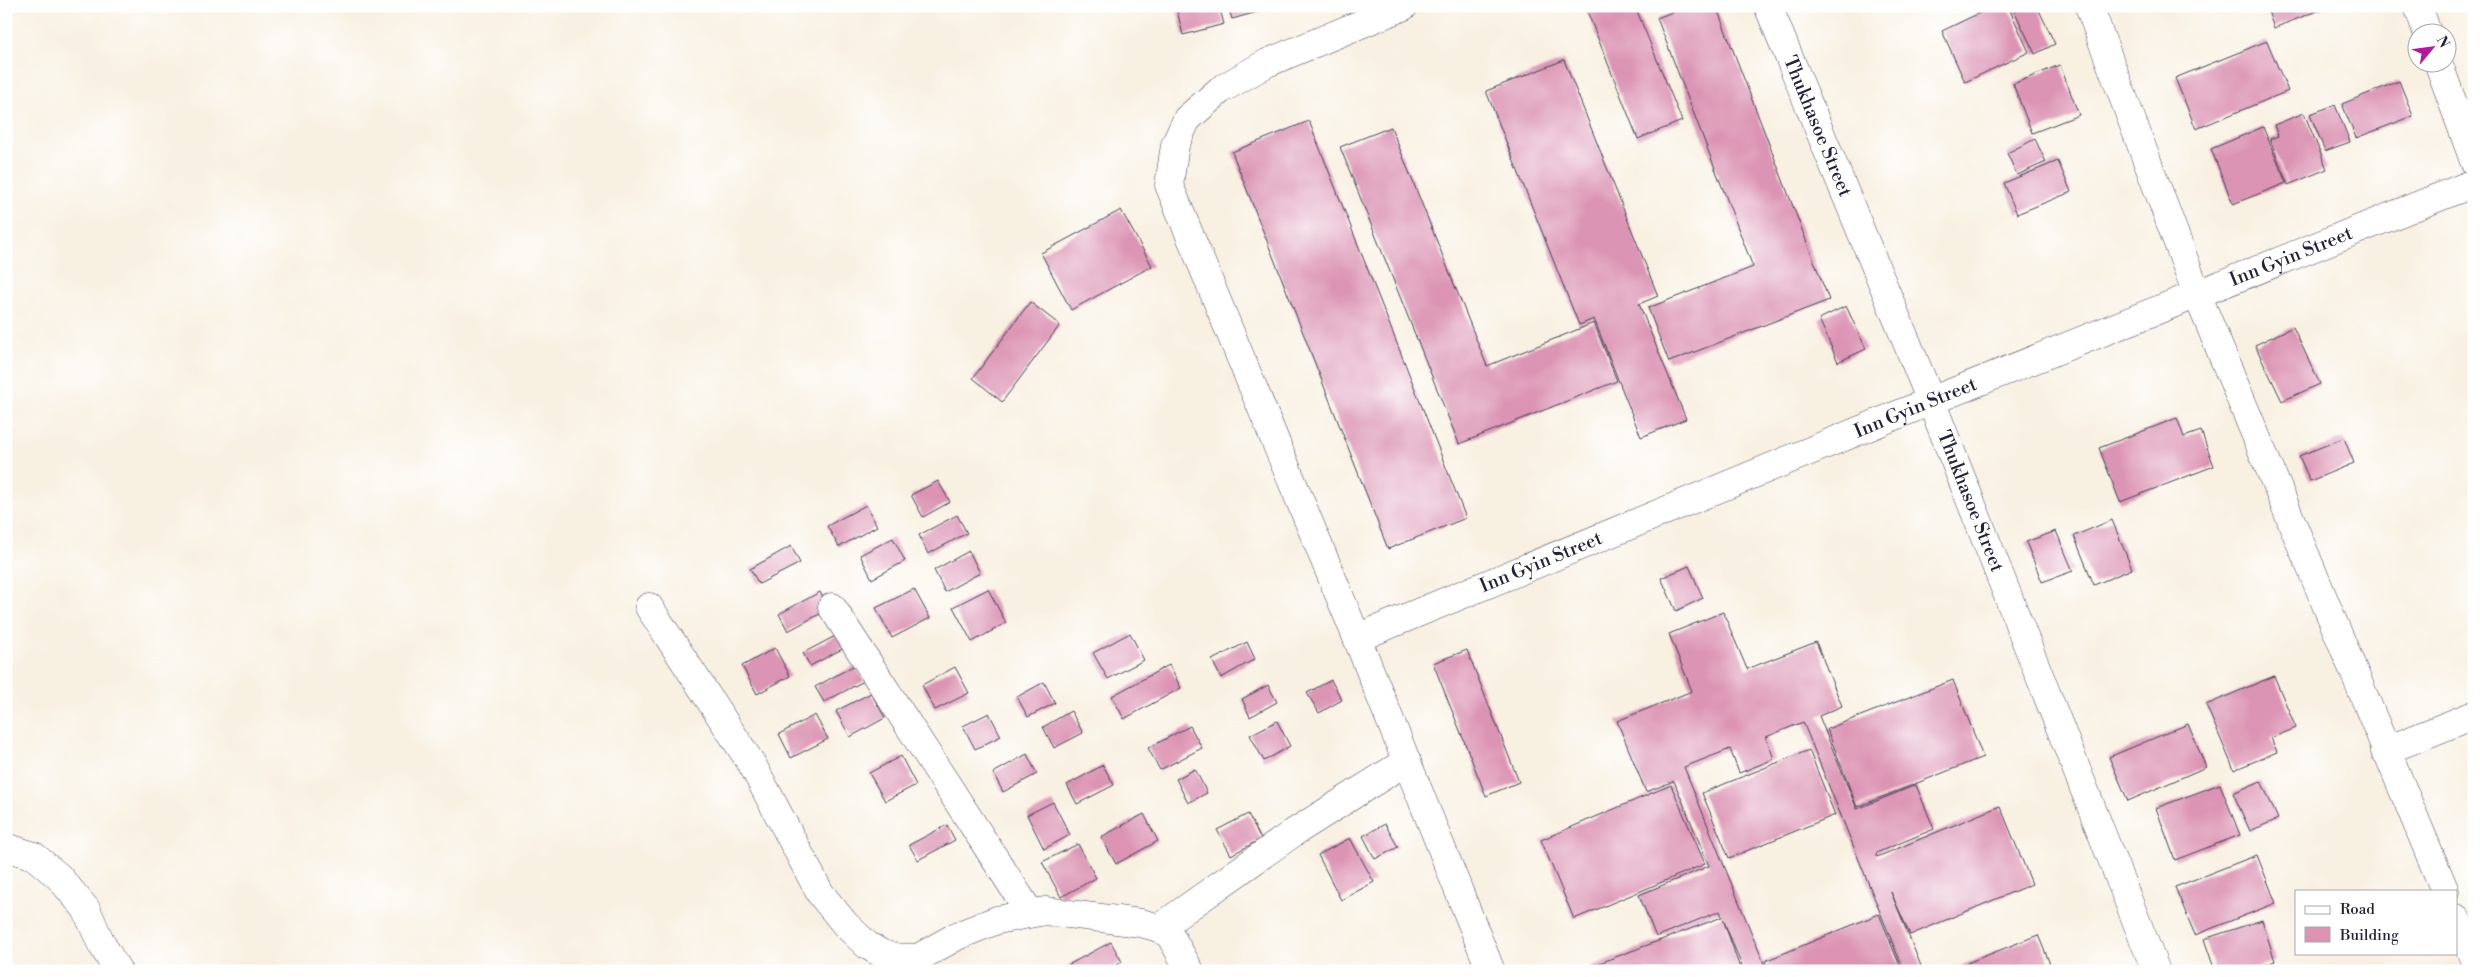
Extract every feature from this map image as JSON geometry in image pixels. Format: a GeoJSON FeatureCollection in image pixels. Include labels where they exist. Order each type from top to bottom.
{"type":"FeatureCollection","features":[{"type":"Feature","properties":{"kind":"street"},"geometry":{"type":"LineString","coordinates":[[1404,6],[1267,63],[1220,90],[1188,120],[1175,145],[1169,185],[1358,638],[1490,971]]}},
{"type":"Feature","properties":{"kind":"street","name":"Thukhasoe Street"},"geometry":{"type":"LineString","coordinates":[[1768,6],[1931,402],[2156,971]]}},
{"type":"Feature","properties":{"kind":"street"},"geometry":{"type":"LineString","coordinates":[[2089,6],[2197,294],[2385,751],[2445,890]]}},
{"type":"Feature","properties":{"kind":"street"},"geometry":{"type":"LineString","coordinates":[[2418,6],[2424,22]]}},
{"type":"Feature","properties":{"kind":"street"},"geometry":{"type":"LineString","coordinates":[[2442,72],[2474,161]]}},
{"type":"Feature","properties":{"kind":"street","name":"Inn Gyin Street"},"geometry":{"type":"LineString","coordinates":[[1358,638],[1931,402],[2474,183]]}},
{"type":"Feature","properties":{"kind":"street"},"geometry":{"type":"LineString","coordinates":[[832,607],[1030,914]]}},
{"type":"Feature","properties":{"kind":"street"},"geometry":{"type":"LineString","coordinates":[[649,608],[753,766],[820,893],[845,924],[867,945],[882,954],[899,958],[918,958],[958,936],[997,920],[1045,911],[1141,923],[1159,928],[1170,935],[1190,971]]}},
{"type":"Feature","properties":{"kind":"street"},"geometry":{"type":"LineString","coordinates":[[2385,751],[2474,715]]}},
{"type":"Feature","properties":{"kind":"street"},"geometry":{"type":"LineString","coordinates":[[1159,928],[1293,834],[1407,762]]}},
{"type":"Feature","properties":{"kind":"street"},"geometry":{"type":"LineString","coordinates":[[6,847],[34,856],[59,877],[86,909],[101,944],[118,971]]}},
{"type":"Feature","properties":{"kind":"street"},"geometry":{"type":"LineString","coordinates":[[2458,923],[2474,959]]}},
{"type":"Feature","properties":{"kind":"building"},"geometry":{"type":"Polygon","coordinates":[[[1176,6],[1219,6],[1224,24],[1183,35],[1176,6]]]}},
{"type":"Feature","properties":{"kind":"building"},"geometry":{"type":"Polygon","coordinates":[[[1228,6],[1275,6],[1275,7],[1232,19],[1228,6]]]}},
{"type":"Feature","properties":{"kind":"building"},"geometry":{"type":"Polygon","coordinates":[[[1585,6],[1635,6],[1682,121],[1638,139],[1585,6]]]}},
{"type":"Feature","properties":{"kind":"building"},"geometry":{"type":"Polygon","coordinates":[[[1688,6],[1716,6],[1829,300],[1669,362],[1648,308],[1753,267],[1657,18],[1688,6]]]}},
{"type":"Feature","properties":{"kind":"building"},"geometry":{"type":"Polygon","coordinates":[[[1994,6],[2008,6],[2029,52],[1965,82],[1942,31],[1994,6]]]}},
{"type":"Feature","properties":{"kind":"building"},"geometry":{"type":"Polygon","coordinates":[[[2012,6],[2037,6],[2055,44],[2035,54],[2012,6]]]}},
{"type":"Feature","properties":{"kind":"building"},"geometry":{"type":"Polygon","coordinates":[[[2266,6],[2329,6],[2274,28],[2266,6]]]}},
{"type":"Feature","properties":{"kind":"building"},"geometry":{"type":"Polygon","coordinates":[[[2267,41],[2288,91],[2196,129],[2175,78],[2267,41]]]}},
{"type":"Feature","properties":{"kind":"building"},"geometry":{"type":"Polygon","coordinates":[[[1564,60],[1658,296],[1639,304],[1686,419],[1641,437],[1594,319],[1579,325],[1486,91],[1564,60]]]}},
{"type":"Feature","properties":{"kind":"building"},"geometry":{"type":"Polygon","coordinates":[[[2060,65],[2079,115],[2032,133],[2013,84],[2060,65]]]}},
{"type":"Feature","properties":{"kind":"building"},"geometry":{"type":"Polygon","coordinates":[[[2399,81],[2413,116],[2356,138],[2342,104],[2399,81]]]}},
{"type":"Feature","properties":{"kind":"building"},"geometry":{"type":"Polygon","coordinates":[[[2335,105],[2350,142],[2325,151],[2310,114],[2335,105]]]}},
{"type":"Feature","properties":{"kind":"building"},"geometry":{"type":"Polygon","coordinates":[[[2304,113],[2327,169],[2288,185],[2270,139],[2278,136],[2274,125],[2304,113]]]}},
{"type":"Feature","properties":{"kind":"building"},"geometry":{"type":"Polygon","coordinates":[[[1309,121],[1466,518],[1388,549],[1232,152],[1309,121]]]}},
{"type":"Feature","properties":{"kind":"building"},"geometry":{"type":"Polygon","coordinates":[[[1391,127],[1487,366],[1594,323],[1617,381],[1459,444],[1340,147],[1391,127]]]}},
{"type":"Feature","properties":{"kind":"building"},"geometry":{"type":"Polygon","coordinates":[[[2263,127],[2286,183],[2233,204],[2211,149],[2263,127]]]}},
{"type":"Feature","properties":{"kind":"building"},"geometry":{"type":"Polygon","coordinates":[[[2035,139],[2046,162],[2017,175],[2007,153],[2035,139]]]}},
{"type":"Feature","properties":{"kind":"building"},"geometry":{"type":"Polygon","coordinates":[[[2058,161],[2071,192],[2017,214],[2004,183],[2058,161]]]}},
{"type":"Feature","properties":{"kind":"building"},"geometry":{"type":"Polygon","coordinates":[[[1121,210],[1152,266],[1071,310],[1041,253],[1121,210]]]}},
{"type":"Feature","properties":{"kind":"building"},"geometry":{"type":"Polygon","coordinates":[[[1030,302],[1060,325],[1002,402],[973,378],[1030,302]]]}},
{"type":"Feature","properties":{"kind":"building"},"geometry":{"type":"Polygon","coordinates":[[[1846,306],[1866,349],[1838,362],[1819,319],[1846,306]]]}},
{"type":"Feature","properties":{"kind":"building"},"geometry":{"type":"Polygon","coordinates":[[[2293,327],[2320,384],[2282,401],[2255,345],[2293,327]]]}},
{"type":"Feature","properties":{"kind":"building"},"geometry":{"type":"Polygon","coordinates":[[[2177,418],[2184,437],[2201,431],[2214,466],[2120,502],[2099,448],[2177,418]]]}},
{"type":"Feature","properties":{"kind":"building"},"geometry":{"type":"Polygon","coordinates":[[[2344,438],[2354,463],[2310,481],[2299,456],[2344,438]]]}},
{"type":"Feature","properties":{"kind":"building"},"geometry":{"type":"Polygon","coordinates":[[[938,481],[950,502],[923,517],[911,495],[938,481]]]}},
{"type":"Feature","properties":{"kind":"building"},"geometry":{"type":"Polygon","coordinates":[[[866,505],[877,526],[839,547],[827,526],[866,505]]]}},
{"type":"Feature","properties":{"kind":"building"},"geometry":{"type":"Polygon","coordinates":[[[957,515],[967,533],[928,554],[919,535],[957,515]]]}},
{"type":"Feature","properties":{"kind":"building"},"geometry":{"type":"Polygon","coordinates":[[[2112,520],[2132,569],[2094,585],[2074,536],[2112,520]]]}},
{"type":"Feature","properties":{"kind":"building"},"geometry":{"type":"Polygon","coordinates":[[[2056,531],[2073,571],[2042,582],[2026,542],[2056,531]]]}},
{"type":"Feature","properties":{"kind":"building"},"geometry":{"type":"Polygon","coordinates":[[[893,538],[905,561],[872,579],[860,555],[893,538]]]}},
{"type":"Feature","properties":{"kind":"building"},"geometry":{"type":"Polygon","coordinates":[[[791,546],[800,563],[759,584],[750,569],[791,546]]]}},
{"type":"Feature","properties":{"kind":"building"},"geometry":{"type":"Polygon","coordinates":[[[969,551],[980,573],[945,592],[934,570],[969,551]]]}},
{"type":"Feature","properties":{"kind":"building"},"geometry":{"type":"Polygon","coordinates":[[[1689,566],[1703,598],[1676,611],[1661,578],[1689,566]]]}},
{"type":"Feature","properties":{"kind":"building"},"geometry":{"type":"Polygon","coordinates":[[[914,589],[930,618],[892,638],[876,608],[914,589]]]}},
{"type":"Feature","properties":{"kind":"building"},"geometry":{"type":"Polygon","coordinates":[[[988,589],[1006,623],[972,642],[953,607],[988,589]]]}},
{"type":"Feature","properties":{"kind":"building"},"geometry":{"type":"Polygon","coordinates":[[[820,592],[829,609],[788,631],[779,614],[820,592]]]}},
{"type":"Feature","properties":{"kind":"building"},"geometry":{"type":"Polygon","coordinates":[[[1723,612],[1747,669],[1816,642],[1842,706],[1819,716],[1857,809],[1916,785],[1934,829],[1876,853],[1877,857],[2000,806],[2032,884],[1910,935],[1891,892],[1923,971],[1904,971],[1803,722],[1766,737],[1774,759],[1739,773],[1730,749],[1684,767],[1767,971],[1744,971],[1723,919],[1741,971],[1591,971],[1589,967],[1722,917],[1720,911],[1656,937],[1639,895],[1709,866],[1674,781],[1646,792],[1617,721],[1692,691],[1669,634],[1723,612]]]}},
{"type":"Feature","properties":{"kind":"building"},"geometry":{"type":"Polygon","coordinates":[[[841,633],[848,646],[810,666],[803,653],[841,633]]]}},
{"type":"Feature","properties":{"kind":"building"},"geometry":{"type":"Polygon","coordinates":[[[1130,633],[1144,660],[1108,679],[1093,653],[1130,633]]]}},
{"type":"Feature","properties":{"kind":"building"},"geometry":{"type":"Polygon","coordinates":[[[1247,642],[1255,659],[1221,678],[1212,660],[1247,642]]]}},
{"type":"Feature","properties":{"kind":"building"},"geometry":{"type":"Polygon","coordinates":[[[775,648],[790,676],[757,694],[742,666],[775,648]]]}},
{"type":"Feature","properties":{"kind":"building"},"geometry":{"type":"Polygon","coordinates":[[[1467,650],[1519,782],[1486,796],[1433,663],[1467,650]]]}},
{"type":"Feature","properties":{"kind":"building"},"geometry":{"type":"Polygon","coordinates":[[[855,665],[864,681],[824,702],[815,687],[855,665]]]}},
{"type":"Feature","properties":{"kind":"building"},"geometry":{"type":"Polygon","coordinates":[[[1169,665],[1181,688],[1124,719],[1112,696],[1169,665]]]}},
{"type":"Feature","properties":{"kind":"building"},"geometry":{"type":"Polygon","coordinates":[[[955,667],[969,693],[935,710],[922,685],[955,667]]]}},
{"type":"Feature","properties":{"kind":"building"},"geometry":{"type":"Polygon","coordinates":[[[2274,676],[2296,728],[2271,738],[2277,752],[2234,770],[2206,705],[2274,676]]]}},
{"type":"Feature","properties":{"kind":"building"},"geometry":{"type":"Polygon","coordinates":[[[1331,680],[1342,700],[1319,713],[1307,693],[1331,680]]]}},
{"type":"Feature","properties":{"kind":"building"},"geometry":{"type":"Polygon","coordinates":[[[1953,680],[1983,757],[1857,807],[1827,729],[1953,680]]]}},
{"type":"Feature","properties":{"kind":"building"},"geometry":{"type":"Polygon","coordinates":[[[1044,682],[1055,703],[1028,717],[1017,697],[1044,682]]]}},
{"type":"Feature","properties":{"kind":"building"},"geometry":{"type":"Polygon","coordinates":[[[1268,685],[1277,702],[1250,717],[1242,699],[1268,685]]]}},
{"type":"Feature","properties":{"kind":"building"},"geometry":{"type":"Polygon","coordinates":[[[871,693],[885,718],[850,737],[836,711],[871,693]]]}},
{"type":"Feature","properties":{"kind":"building"},"geometry":{"type":"Polygon","coordinates":[[[1071,711],[1083,733],[1054,748],[1043,727],[1071,711]]]}},
{"type":"Feature","properties":{"kind":"building"},"geometry":{"type":"Polygon","coordinates":[[[989,713],[1001,736],[975,749],[963,726],[989,713]]]}},
{"type":"Feature","properties":{"kind":"building"},"geometry":{"type":"Polygon","coordinates":[[[815,715],[828,739],[791,758],[779,734],[815,715]]]}},
{"type":"Feature","properties":{"kind":"building"},"geometry":{"type":"Polygon","coordinates":[[[1277,721],[1290,746],[1264,761],[1250,735],[1277,721]]]}},
{"type":"Feature","properties":{"kind":"building"},"geometry":{"type":"Polygon","coordinates":[[[2188,724],[2206,767],[2128,801],[2109,757],[2188,724]]]}},
{"type":"Feature","properties":{"kind":"building"},"geometry":{"type":"Polygon","coordinates":[[[1190,726],[1202,748],[1160,770],[1148,748],[1190,726]]]}},
{"type":"Feature","properties":{"kind":"building"},"geometry":{"type":"Polygon","coordinates":[[[1809,750],[1835,815],[1729,858],[1702,793],[1809,750]]]}},
{"type":"Feature","properties":{"kind":"building"},"geometry":{"type":"Polygon","coordinates":[[[1027,754],[1037,774],[1003,792],[993,773],[1027,754]]]}},
{"type":"Feature","properties":{"kind":"building"},"geometry":{"type":"Polygon","coordinates":[[[901,756],[916,785],[885,801],[869,773],[901,756]]]}},
{"type":"Feature","properties":{"kind":"building"},"geometry":{"type":"Polygon","coordinates":[[[1103,765],[1114,785],[1077,804],[1067,785],[1103,765]]]}},
{"type":"Feature","properties":{"kind":"building"},"geometry":{"type":"Polygon","coordinates":[[[1195,769],[1207,793],[1188,803],[1176,779],[1195,769]]]}},
{"type":"Feature","properties":{"kind":"building"},"geometry":{"type":"Polygon","coordinates":[[[2261,781],[2278,819],[2250,831],[2233,793],[2261,781]]]}},
{"type":"Feature","properties":{"kind":"building"},"geometry":{"type":"Polygon","coordinates":[[[2220,784],[2240,835],[2175,860],[2156,808],[2220,784]]]}},
{"type":"Feature","properties":{"kind":"building"},"geometry":{"type":"Polygon","coordinates":[[[1671,785],[1705,864],[1574,919],[1541,840],[1671,785]]]}},
{"type":"Feature","properties":{"kind":"building"},"geometry":{"type":"Polygon","coordinates":[[[1053,802],[1070,835],[1044,849],[1027,815],[1053,802]]]}},
{"type":"Feature","properties":{"kind":"building"},"geometry":{"type":"Polygon","coordinates":[[[1144,814],[1158,841],[1116,864],[1101,837],[1144,814]]]}},
{"type":"Feature","properties":{"kind":"building"},"geometry":{"type":"Polygon","coordinates":[[[1248,814],[1261,839],[1231,855],[1217,830],[1248,814]]]}},
{"type":"Feature","properties":{"kind":"building"},"geometry":{"type":"Polygon","coordinates":[[[1385,824],[1398,847],[1375,859],[1363,836],[1385,824]]]}},
{"type":"Feature","properties":{"kind":"building"},"geometry":{"type":"Polygon","coordinates":[[[947,825],[955,840],[918,860],[909,845],[947,825]]]}},
{"type":"Feature","properties":{"kind":"building"},"geometry":{"type":"Polygon","coordinates":[[[1350,838],[1374,882],[1341,900],[1318,855],[1350,838]]]}},
{"type":"Feature","properties":{"kind":"building"},"geometry":{"type":"Polygon","coordinates":[[[1078,844],[1096,878],[1061,897],[1042,862],[1078,844]]]}},
{"type":"Feature","properties":{"kind":"building"},"geometry":{"type":"Polygon","coordinates":[[[2257,855],[2276,903],[2195,935],[2175,887],[2257,855]]]}},
{"type":"Feature","properties":{"kind":"building"},"geometry":{"type":"Polygon","coordinates":[[[1879,914],[1902,971],[1769,971],[1765,961],[1879,914]]]}},
{"type":"Feature","properties":{"kind":"building"},"geometry":{"type":"Polygon","coordinates":[[[2262,920],[2275,961],[2246,971],[2215,971],[2204,939],[2262,920]]]}},
{"type":"Feature","properties":{"kind":"building"},"geometry":{"type":"Polygon","coordinates":[[[2038,935],[2053,971],[1964,971],[1962,965],[2038,935]]]}},
{"type":"Feature","properties":{"kind":"building"},"geometry":{"type":"Polygon","coordinates":[[[1111,942],[1122,962],[1106,971],[1071,971],[1068,965],[1111,942]]]}}]}
